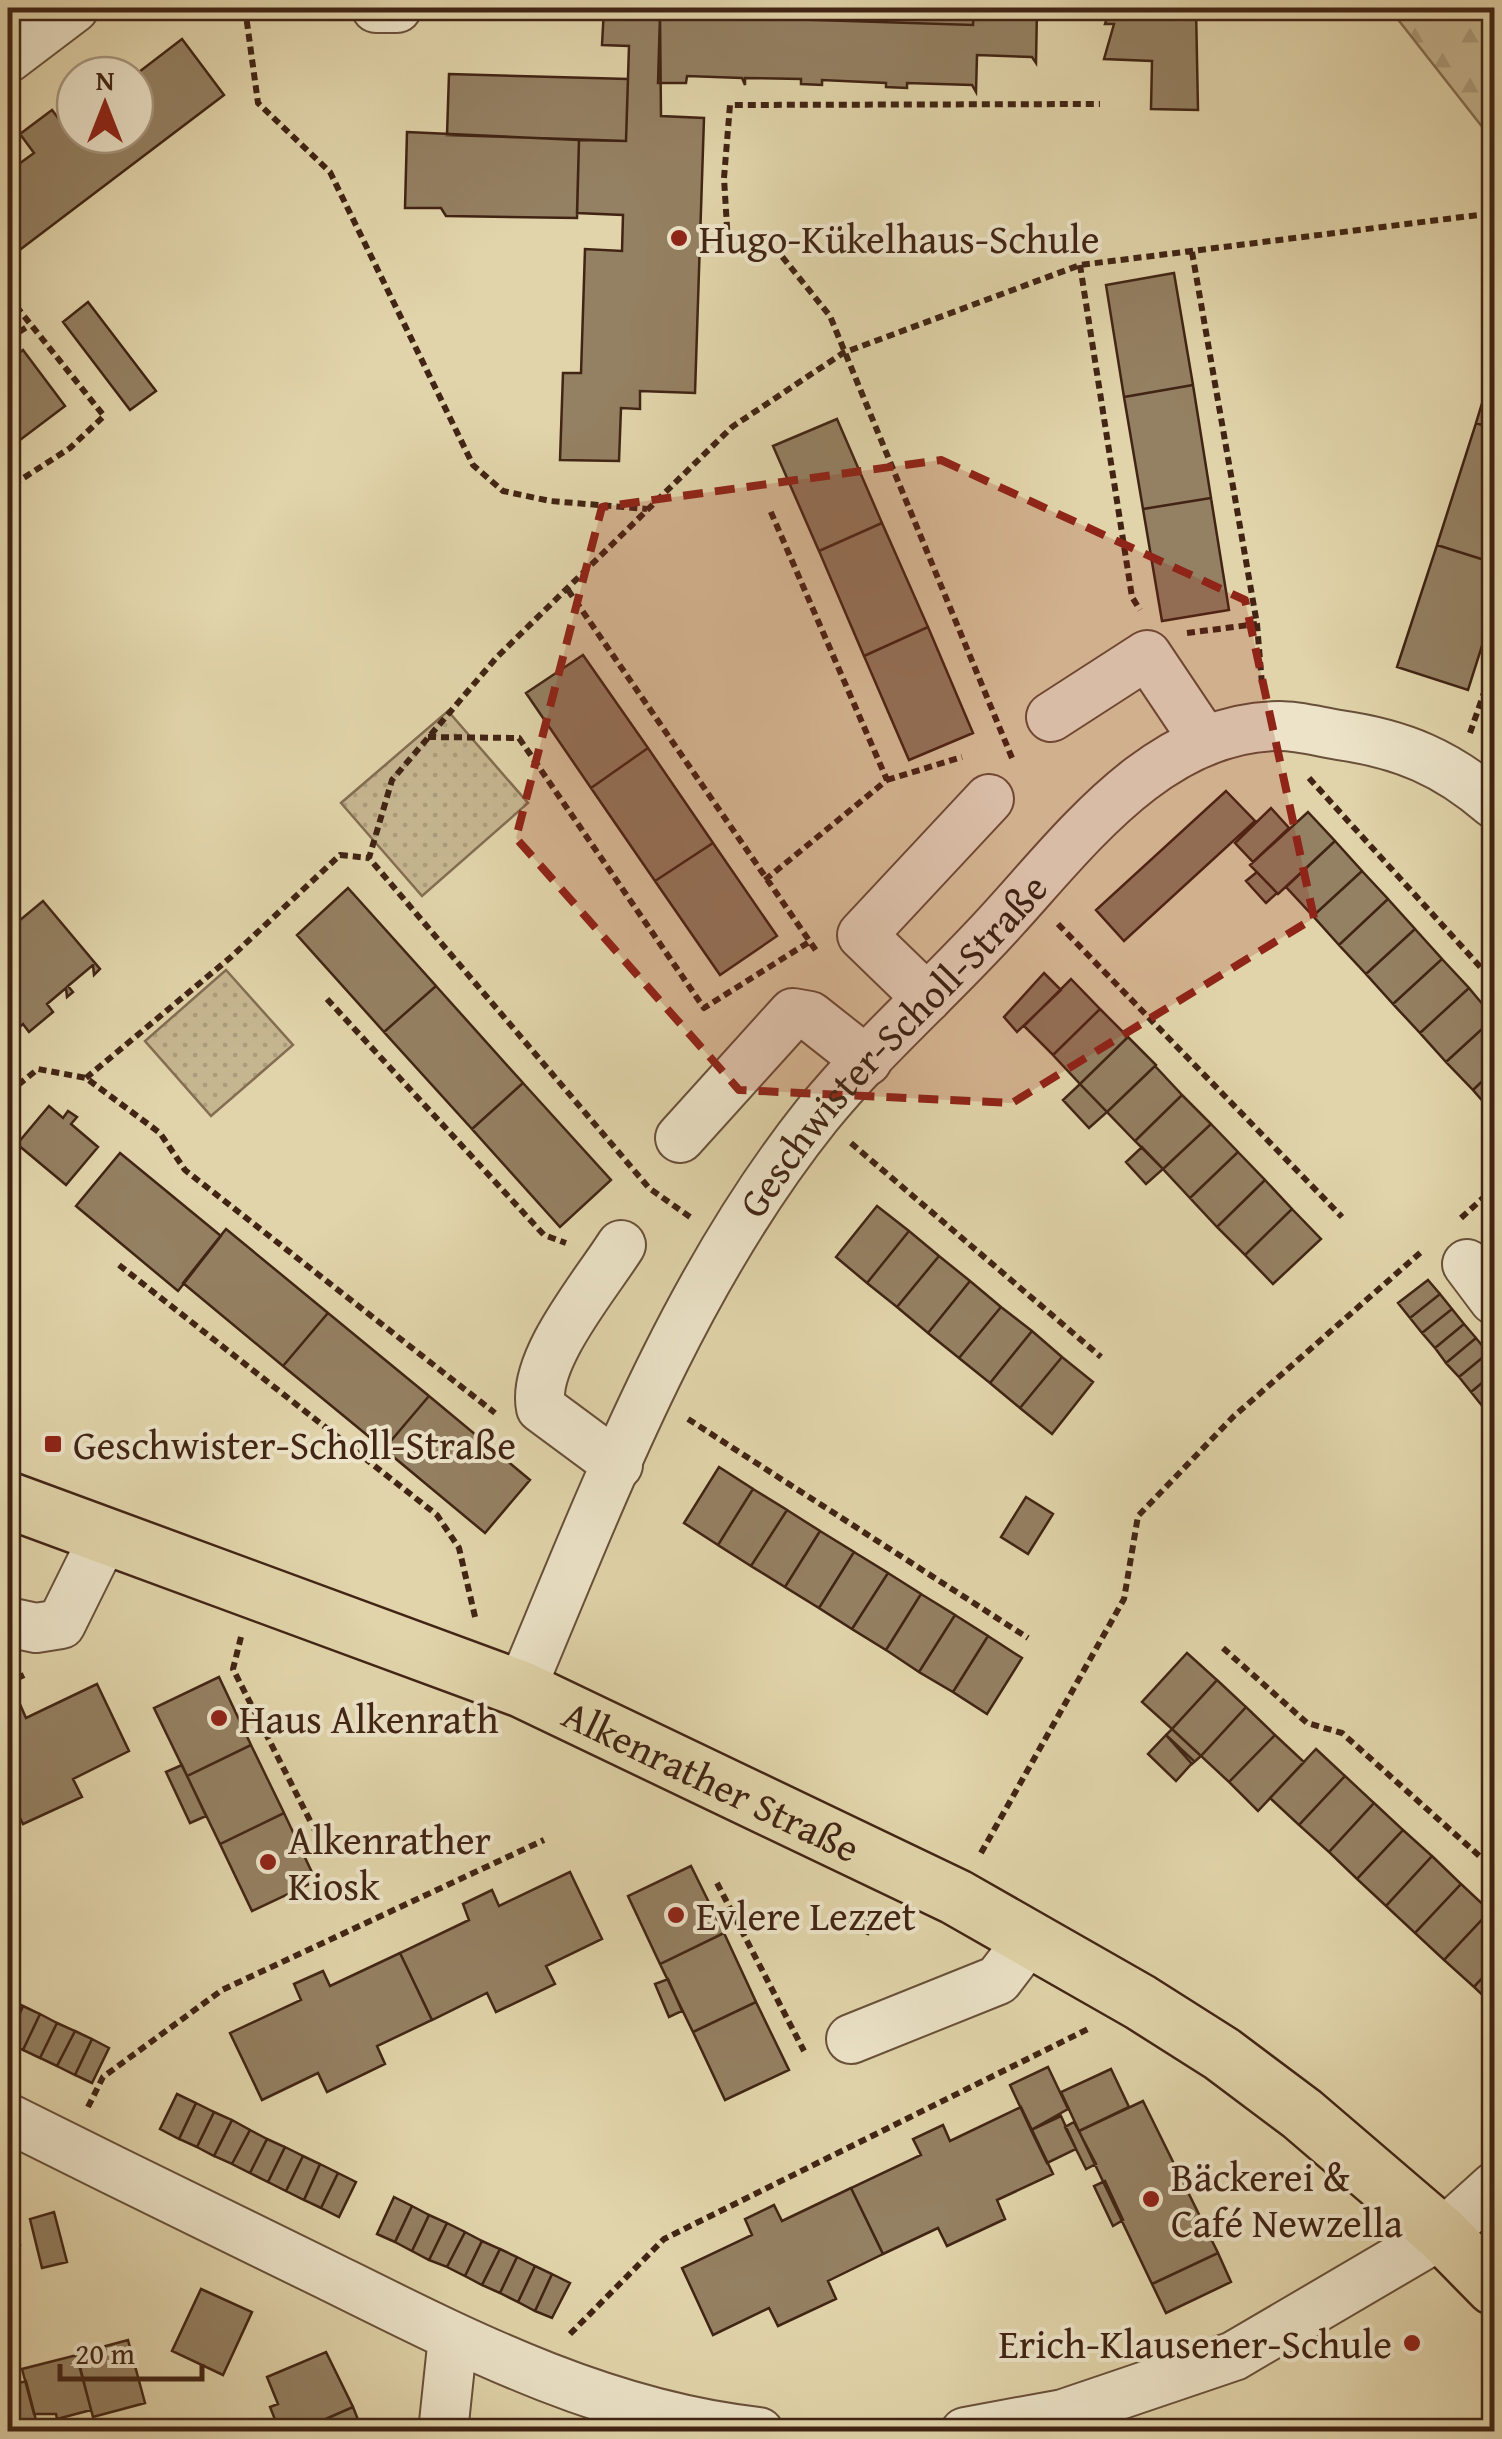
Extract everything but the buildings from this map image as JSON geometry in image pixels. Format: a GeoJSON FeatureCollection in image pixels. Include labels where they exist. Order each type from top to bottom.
{"type":"FeatureCollection","features":[{"type":"Feature","properties":{"kind":"main road","name":"Alkenrather Straße"},"geometry":{"type":"LineString","coordinates":[[8,1500],[252,1592],[528,1670],[956,1897],[1140,2002],[1302,2114],[1442,2234],[1494,2288]]}},
{"type":"Feature","properties":{"kind":"street"},"geometry":{"type":"LineString","coordinates":[[8,58],[74,8]]}},
{"type":"Feature","properties":{"kind":"street"},"geometry":{"type":"LineString","coordinates":[[376,8],[397,8]]}},
{"type":"Feature","properties":{"kind":"street"},"geometry":{"type":"LineString","coordinates":[[1051,717],[1152,646],[1204,740]]}},
{"type":"Feature","properties":{"kind":"street","name":"Geschwister-Scholl-Straße"},"geometry":{"type":"LineString","coordinates":[[528,1670],[648,1394],[728,1242],[818,1114],[1107,810],[1160,764],[1204,740],[1273,727],[1407,750],[1457,772],[1494,804]]}},
{"type":"Feature","properties":{"kind":"street"},"geometry":{"type":"LineString","coordinates":[[927,998],[862,935],[1003,785]]}},
{"type":"Feature","properties":{"kind":"street"},"geometry":{"type":"LineString","coordinates":[[680,1138],[793,1013],[810,1016],[867,1061]]}},
{"type":"Feature","properties":{"kind":"street"},"geometry":{"type":"LineString","coordinates":[[618,1465],[541,1408],[537,1388],[558,1343],[620,1245]]}},
{"type":"Feature","properties":{"kind":"street"},"geometry":{"type":"LineString","coordinates":[[8,1622],[36,1628],[61,1624],[104,1537]]}},
{"type":"Feature","properties":{"kind":"street"},"geometry":{"type":"LineString","coordinates":[[852,2040],[998,1980],[1030,1938]]}},
{"type":"Feature","properties":{"kind":"street"},"geometry":{"type":"LineString","coordinates":[[8,2118],[530,2374],[630,2406],[715,2427],[759,2432]]}},
{"type":"Feature","properties":{"kind":"street"},"geometry":{"type":"LineString","coordinates":[[965,2432],[1063,2414],[1234,2356],[1442,2234],[1494,2187]]}},
{"type":"Feature","properties":{"kind":"street"},"geometry":{"type":"LineString","coordinates":[[443,2432],[453,2337]]}},
{"type":"Feature","properties":{"kind":"path"},"geometry":{"type":"LineString","coordinates":[[245,8],[258,103],[330,172],[474,465],[503,491],[550,502],[647,509]]}},
{"type":"Feature","properties":{"kind":"path"},"geometry":{"type":"LineString","coordinates":[[1003,785],[830,316],[780,254],[728,243],[724,178],[730,104],[1100,104]]}},
{"type":"Feature","properties":{"kind":"path"},"geometry":{"type":"LineString","coordinates":[[370,858],[392,780],[497,657],[732,427],[842,353],[1080,265],[1494,213]]}},
{"type":"Feature","properties":{"kind":"path"},"geometry":{"type":"LineString","coordinates":[[1192,252],[1273,727],[1286,752],[1494,982]]}},
{"type":"Feature","properties":{"kind":"path"},"geometry":{"type":"LineString","coordinates":[[1080,265],[1132,596],[1152,646],[1257,624]]}},
{"type":"Feature","properties":{"kind":"path"},"geometry":{"type":"LineString","coordinates":[[8,296],[104,416],[70,448],[8,488]]}},
{"type":"Feature","properties":{"kind":"path"},"geometry":{"type":"LineString","coordinates":[[8,339],[30,325]]}},
{"type":"Feature","properties":{"kind":"path"},"geometry":{"type":"LineString","coordinates":[[765,880],[887,780],[770,510]]}},
{"type":"Feature","properties":{"kind":"path"},"geometry":{"type":"LineString","coordinates":[[568,590],[820,957]]}},
{"type":"Feature","properties":{"kind":"path"},"geometry":{"type":"LineString","coordinates":[[1457,772],[1494,664]]}},
{"type":"Feature","properties":{"kind":"path"},"geometry":{"type":"LineString","coordinates":[[428,737],[519,738],[704,1008],[809,942]]}},
{"type":"Feature","properties":{"kind":"path"},"geometry":{"type":"LineString","coordinates":[[86,1078],[231,957],[340,855],[370,858],[649,1188],[728,1242]]}},
{"type":"Feature","properties":{"kind":"path"},"geometry":{"type":"LineString","coordinates":[[1026,892],[1342,1218]]}},
{"type":"Feature","properties":{"kind":"path"},"geometry":{"type":"LineString","coordinates":[[327,999],[544,1235],[594,1254],[620,1245],[630,1213],[649,1188]]}},
{"type":"Feature","properties":{"kind":"path"},"geometry":{"type":"LineString","coordinates":[[8,1093],[38,1069],[86,1078],[160,1132],[184,1170],[510,1424]]}},
{"type":"Feature","properties":{"kind":"path"},"geometry":{"type":"LineString","coordinates":[[818,1114],[1101,1356]]}},
{"type":"Feature","properties":{"kind":"path"},"geometry":{"type":"LineString","coordinates":[[956,1897],[1124,1598],[1138,1516],[1233,1417],[1462,1257],[1494,1188]]}},
{"type":"Feature","properties":{"kind":"path"},"geometry":{"type":"LineString","coordinates":[[119,1265],[437,1515],[459,1548],[477,1626],[528,1670]]}},
{"type":"Feature","properties":{"kind":"path"},"geometry":{"type":"LineString","coordinates":[[648,1394],[1028,1638]]}},
{"type":"Feature","properties":{"kind":"path"},"geometry":{"type":"LineString","coordinates":[[252,1592],[233,1669],[326,1852]]}},
{"type":"Feature","properties":{"kind":"path"},"geometry":{"type":"LineString","coordinates":[[1223,1648],[1307,1723],[1342,1733],[1494,1869]]}},
{"type":"Feature","properties":{"kind":"path"},"geometry":{"type":"LineString","coordinates":[[67,2148],[103,2077],[222,1990],[544,1840]]}},
{"type":"Feature","properties":{"kind":"path"},"geometry":{"type":"LineString","coordinates":[[717,1883],[806,2054],[852,2040]]}},
{"type":"Feature","properties":{"kind":"path"},"geometry":{"type":"LineString","coordinates":[[530,2374],[664,2239],[1140,2002]]}},
{"type":"Feature","properties":{"kind":"highlighted area"},"geometry":{"type":"Polygon","coordinates":[[[941,460],[1245,600],[1314,918],[1012,1103],[739,1090],[516,838],[602,507],[941,460]]]}},
{"type":"Feature","properties":{"kind":"green space"},"geometry":{"type":"Polygon","coordinates":[[[1389,8],[1494,8],[1494,142],[1389,8]]]}},
{"type":"Feature","properties":{"kind":"green space"},"geometry":{"type":"Polygon","coordinates":[[[448,711],[528,803],[422,896],[341,803],[448,711]]]}},
{"type":"Feature","properties":{"kind":"green space"},"geometry":{"type":"Polygon","coordinates":[[[226,970],[293,1045],[211,1116],[145,1041],[226,970]]]}},
{"type":"Feature","properties":{"kind":"place","name":"Hugo-Kükelhaus-Schule"},"geometry":{"type":"Point","coordinates":[679,238]}},
{"type":"Feature","properties":{"kind":"place","name":"Geschwister-Scholl-Straße"},"geometry":{"type":"Point","coordinates":[53,1444]}},
{"type":"Feature","properties":{"kind":"place","name":"Haus Alkenrath"},"geometry":{"type":"Point","coordinates":[219,1718]}},
{"type":"Feature","properties":{"kind":"place","name":"Alkenrather Kiosk"},"geometry":{"type":"Point","coordinates":[268,1862]}},
{"type":"Feature","properties":{"kind":"place","name":"Evlere Lezzet"},"geometry":{"type":"Point","coordinates":[676,1915]}},
{"type":"Feature","properties":{"kind":"place","name":"Bäckerei & Café Newzella"},"geometry":{"type":"Point","coordinates":[1151,2199]}},
{"type":"Feature","properties":{"kind":"place","name":"Erich-Klausener-Schule"},"geometry":{"type":"Point","coordinates":[1412,2343]}}]}
